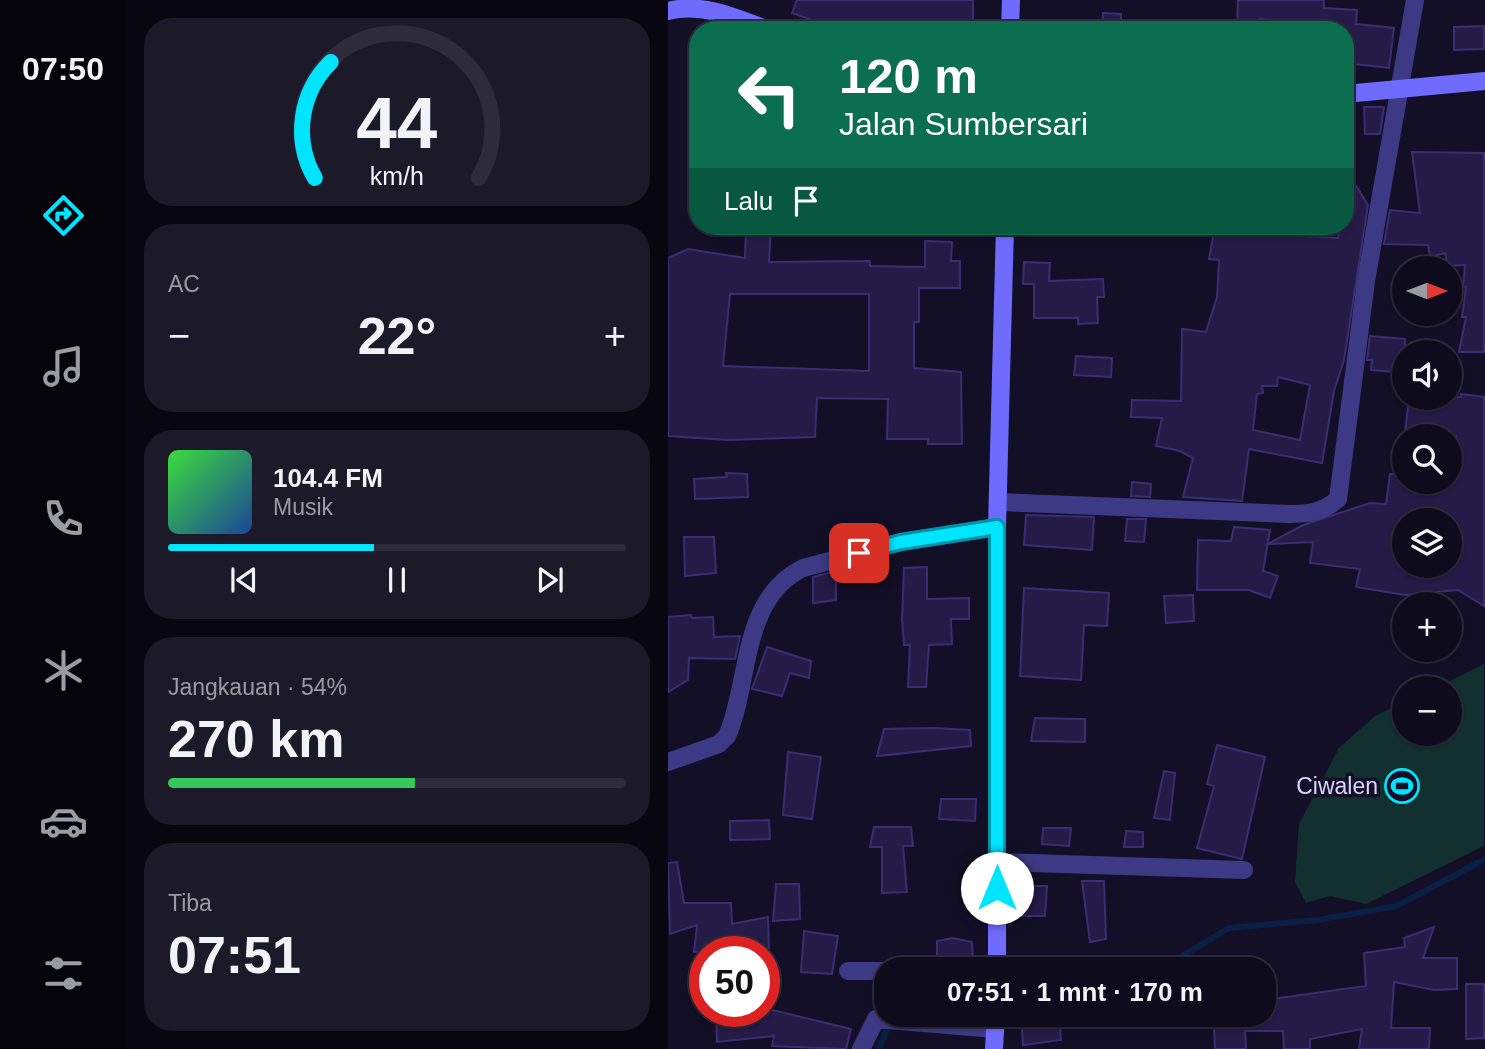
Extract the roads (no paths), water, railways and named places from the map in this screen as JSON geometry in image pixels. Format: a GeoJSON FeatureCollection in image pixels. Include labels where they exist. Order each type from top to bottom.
{"type":"FeatureCollection","features":[{"type":"Feature","properties":{"kind":"main road"},"geometry":{"type":"LineString","coordinates":[[1010,21],[1011,0]]}},
{"type":"Feature","properties":{"kind":"main road"},"geometry":{"type":"LineString","coordinates":[[668,11],[677,8],[721,6],[750,21]]}},
{"type":"Feature","properties":{"kind":"main road"},"geometry":{"type":"LineString","coordinates":[[1354,93],[1485,81]]}},
{"type":"Feature","properties":{"kind":"main road"},"geometry":{"type":"LineString","coordinates":[[997,957],[997,527],[1005,235]]}},
{"type":"Feature","properties":{"kind":"main road"},"geometry":{"type":"LineString","coordinates":[[994,1049],[996,1027]]}},
{"type":"Feature","properties":{"kind":"street"},"geometry":{"type":"LineString","coordinates":[[998,502],[1311,514],[1327,508],[1338,499],[1366,281],[1415,0]]}},
{"type":"Feature","properties":{"kind":"street"},"geometry":{"type":"LineString","coordinates":[[668,762],[719,744],[727,736],[750,640],[777,585],[789,575],[803,568],[901,542],[997,527]]}},
{"type":"Feature","properties":{"kind":"street"},"geometry":{"type":"LineString","coordinates":[[997,862],[1244,870]]}},
{"type":"Feature","properties":{"kind":"street"},"geometry":{"type":"LineString","coordinates":[[848,971],[874,971]]}},
{"type":"Feature","properties":{"kind":"street"},"geometry":{"type":"LineString","coordinates":[[860,1049],[874,1021]]}},
{"type":"Feature","properties":{"kind":"waterway"},"geometry":{"type":"LineString","coordinates":[[1181,957],[1229,928],[1318,920],[1397,906],[1485,859]]}},
{"type":"Feature","properties":{"kind":"waterway"},"geometry":{"type":"LineString","coordinates":[[879,1049],[888,1027]]}},
{"type":"Feature","properties":{"kind":"place","name":"Ciwalen"},"geometry":{"type":"Point","coordinates":[1402,786]}}]}
